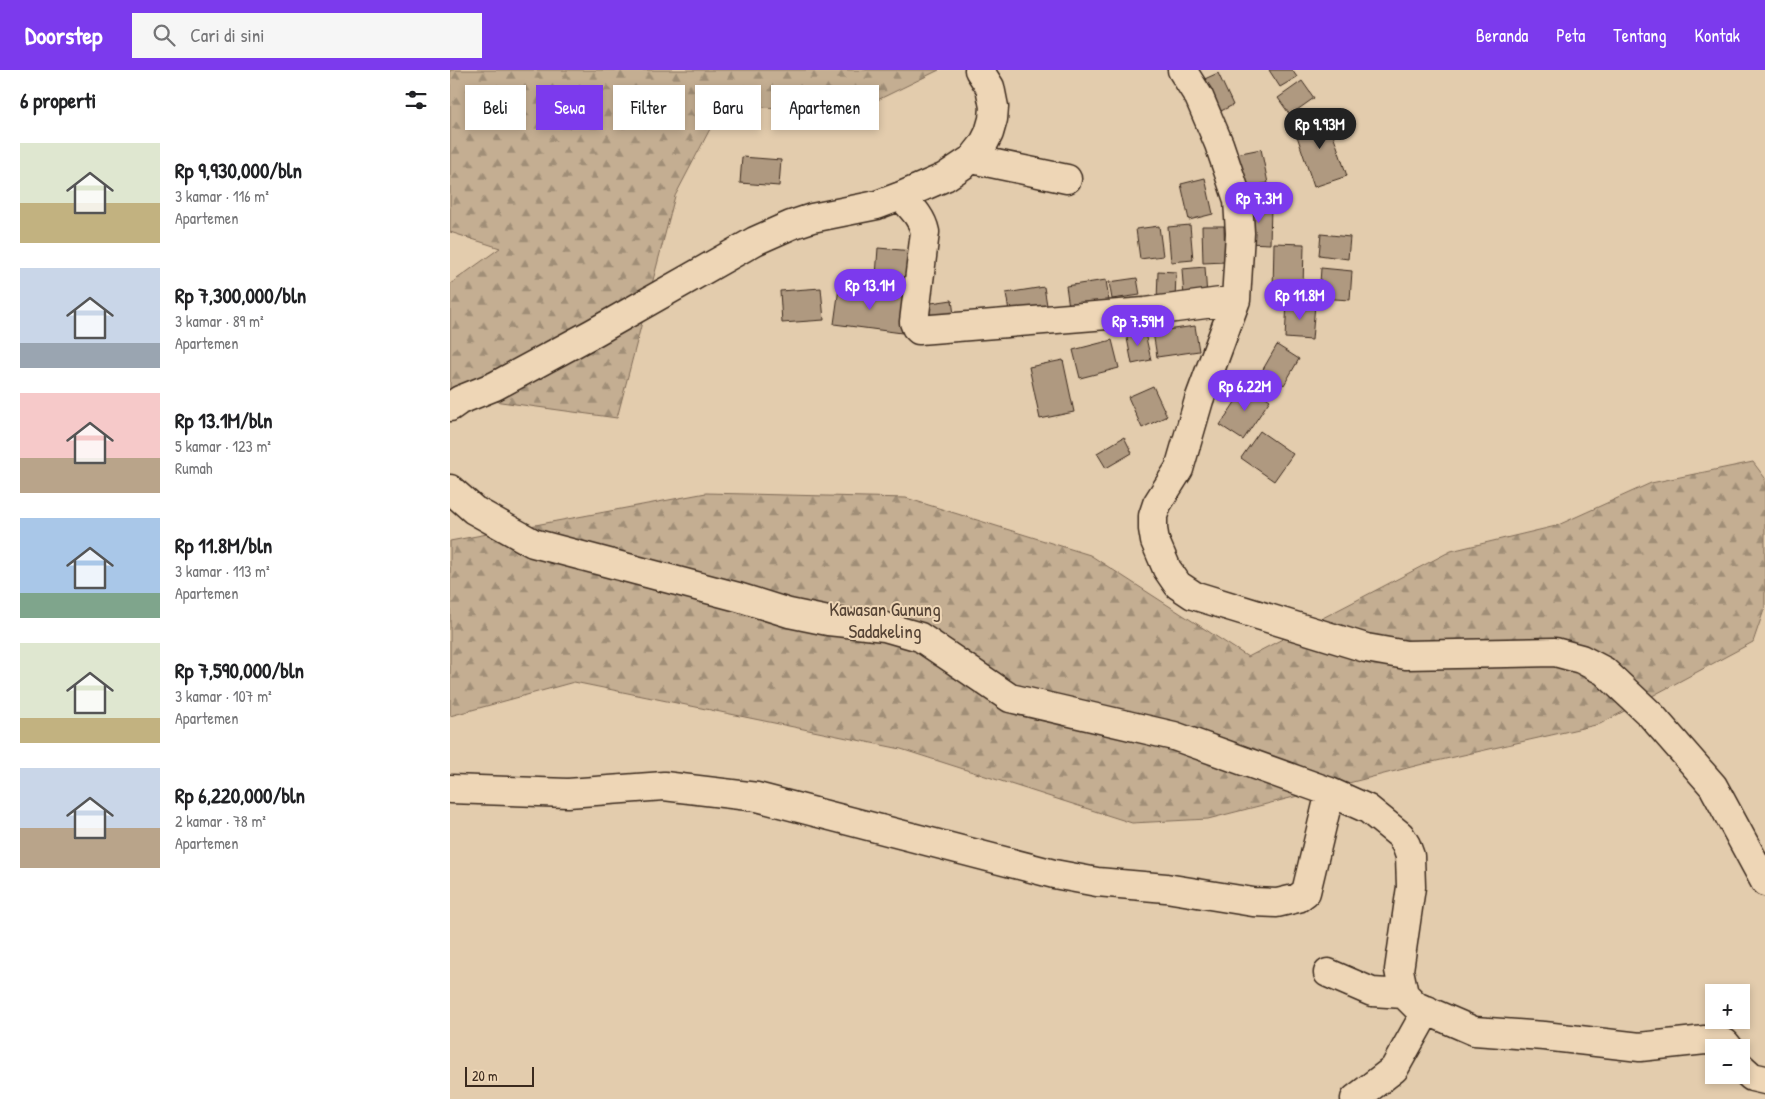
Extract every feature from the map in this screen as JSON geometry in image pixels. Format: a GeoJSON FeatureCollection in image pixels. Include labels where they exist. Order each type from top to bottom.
{"type":"FeatureCollection","features":[{"type":"Feature","properties":{"kind":"street"},"geometry":{"type":"LineString","coordinates":[[450,407],[460,400],[495,386],[593,333],[754,241],[812,218],[877,205],[945,177],[972,159],[983,145],[989,133],[994,107],[990,87],[979,70]]}},
{"type":"Feature","properties":{"kind":"street"},"geometry":{"type":"LineString","coordinates":[[1182,70],[1199,97],[1219,144],[1238,200],[1240,233],[1236,300],[1199,400],[1179,469],[1157,504],[1153,516],[1154,541],[1167,569],[1178,585],[1193,595],[1366,648],[1385,652],[1406,655],[1555,652],[1581,659],[1604,671],[1651,715],[1713,786],[1765,882]]}},
{"type":"Feature","properties":{"kind":"street"},"geometry":{"type":"LineString","coordinates":[[972,159],[1068,179]]}},
{"type":"Feature","properties":{"kind":"street"},"geometry":{"type":"LineString","coordinates":[[901,196],[919,216],[925,232],[914,322],[919,330],[1145,312],[1236,300]]}},
{"type":"Feature","properties":{"kind":"street"},"geometry":{"type":"LineString","coordinates":[[450,489],[474,510],[533,543],[738,597],[789,613],[885,627],[920,637],[1010,698],[1174,736],[1330,792],[1368,809],[1400,835],[1410,856],[1411,887],[1400,970],[1404,994],[1416,1006],[1474,1031],[1544,1036],[1640,1047],[1705,1040]]}},
{"type":"Feature","properties":{"kind":"street"},"geometry":{"type":"LineString","coordinates":[[450,789],[568,793],[664,786],[757,797],[1054,874],[1097,882],[1166,888],[1277,904],[1298,898],[1306,892],[1330,792]]}},
{"type":"Feature","properties":{"kind":"street"},"geometry":{"type":"LineString","coordinates":[[1328,973],[1372,992],[1404,994]]}},
{"type":"Feature","properties":{"kind":"street"},"geometry":{"type":"LineString","coordinates":[[1355,1099],[1394,1069],[1427,1010]]}},
{"type":"Feature","properties":{"kind":"street"},"geometry":{"type":"LineString","coordinates":[[1750,1075],[1765,1080]]}},
{"type":"Feature","properties":{"kind":"green space"},"geometry":{"type":"Polygon","coordinates":[[[450,70],[939,70],[879,99],[879,85],[771,85],[771,107],[761,107],[761,85],[695,85],[695,130],[709,130],[675,196],[617,418],[450,395],[450,284],[500,248],[450,232],[450,70]]]}},
{"type":"Feature","properties":{"kind":"green space","name":"Kawasan Gunung Sadakeling"},"geometry":{"type":"Polygon","coordinates":[[[1753,462],[1765,478],[1765,607],[1753,642],[1600,724],[1419,765],[1208,819],[1132,823],[901,749],[574,682],[450,716],[450,541],[706,493],[906,498],[1090,555],[1248,657],[1451,551],[1556,526],[1651,483],[1753,462]]]}},
{"type":"Feature","properties":{"kind":"building"},"geometry":{"type":"Polygon","coordinates":[[[1269,70],[1292,70],[1297,77],[1280,87],[1269,70]]]}},
{"type":"Feature","properties":{"kind":"building"},"geometry":{"type":"Polygon","coordinates":[[[1218,73],[1233,105],[1213,115],[1198,82],[1218,73]]]}},
{"type":"Feature","properties":{"kind":"building"},"geometry":{"type":"Polygon","coordinates":[[[1302,81],[1314,98],[1290,115],[1278,98],[1302,81]]]}},
{"type":"Feature","properties":{"kind":"building"},"geometry":{"type":"Polygon","coordinates":[[[1326,113],[1347,176],[1314,187],[1293,124],[1326,113]]]}},
{"type":"Feature","properties":{"kind":"building"},"geometry":{"type":"Polygon","coordinates":[[[1261,149],[1268,183],[1238,189],[1231,155],[1261,149]]]}},
{"type":"Feature","properties":{"kind":"building"},"geometry":{"type":"Polygon","coordinates":[[[742,157],[781,160],[779,186],[740,183],[742,157]]]}},
{"type":"Feature","properties":{"kind":"building"},"geometry":{"type":"Polygon","coordinates":[[[1205,178],[1213,214],[1189,220],[1181,184],[1205,178]]]}},
{"type":"Feature","properties":{"kind":"building"},"geometry":{"type":"Polygon","coordinates":[[[1248,205],[1271,206],[1270,244],[1247,243],[1248,205]]]}},
{"type":"Feature","properties":{"kind":"building"},"geometry":{"type":"Polygon","coordinates":[[[1190,225],[1193,260],[1171,262],[1168,227],[1190,225]]]}},
{"type":"Feature","properties":{"kind":"building"},"geometry":{"type":"Polygon","coordinates":[[[1159,226],[1163,256],[1140,259],[1136,229],[1159,226]]]}},
{"type":"Feature","properties":{"kind":"building"},"geometry":{"type":"Polygon","coordinates":[[[1202,226],[1224,226],[1225,262],[1203,263],[1202,226]]]}},
{"type":"Feature","properties":{"kind":"building"},"geometry":{"type":"Polygon","coordinates":[[[1321,234],[1350,237],[1348,259],[1319,255],[1321,234]]]}},
{"type":"Feature","properties":{"kind":"building"},"geometry":{"type":"Polygon","coordinates":[[[1274,243],[1304,244],[1303,290],[1273,289],[1274,243]]]}},
{"type":"Feature","properties":{"kind":"building"},"geometry":{"type":"Polygon","coordinates":[[[878,248],[913,251],[910,279],[876,276],[878,248]]]}},
{"type":"Feature","properties":{"kind":"building"},"geometry":{"type":"Polygon","coordinates":[[[1205,267],[1207,297],[1184,298],[1182,269],[1205,267]]]}},
{"type":"Feature","properties":{"kind":"building"},"geometry":{"type":"Polygon","coordinates":[[[1321,268],[1352,271],[1350,300],[1319,298],[1321,268]]]}},
{"type":"Feature","properties":{"kind":"building"},"geometry":{"type":"Polygon","coordinates":[[[1158,271],[1176,272],[1175,302],[1157,302],[1158,271]]]}},
{"type":"Feature","properties":{"kind":"building"},"geometry":{"type":"Polygon","coordinates":[[[1137,278],[1140,295],[1112,299],[1109,282],[1137,278]]]}},
{"type":"Feature","properties":{"kind":"building"},"geometry":{"type":"Polygon","coordinates":[[[1106,280],[1110,308],[1070,314],[1066,286],[1106,280]]]}},
{"type":"Feature","properties":{"kind":"building"},"geometry":{"type":"Polygon","coordinates":[[[1044,287],[1048,311],[1010,317],[1006,293],[1044,287]]]}},
{"type":"Feature","properties":{"kind":"building"},"geometry":{"type":"Polygon","coordinates":[[[821,288],[824,320],[782,323],[780,291],[821,288]]]}},
{"type":"Feature","properties":{"kind":"building"},"geometry":{"type":"Polygon","coordinates":[[[839,288],[906,297],[902,333],[834,324],[839,288]]]}},
{"type":"Feature","properties":{"kind":"building"},"geometry":{"type":"Polygon","coordinates":[[[952,300],[955,322],[927,326],[924,304],[952,300]]]}},
{"type":"Feature","properties":{"kind":"building"},"geometry":{"type":"Polygon","coordinates":[[[1287,302],[1315,304],[1312,340],[1285,338],[1287,302]]]}},
{"type":"Feature","properties":{"kind":"building"},"geometry":{"type":"Polygon","coordinates":[[[1195,326],[1199,351],[1157,357],[1153,332],[1195,326]]]}},
{"type":"Feature","properties":{"kind":"building"},"geometry":{"type":"Polygon","coordinates":[[[1144,329],[1151,360],[1132,364],[1126,333],[1144,329]]]}},
{"type":"Feature","properties":{"kind":"building"},"geometry":{"type":"Polygon","coordinates":[[[1112,340],[1119,368],[1080,378],[1073,350],[1112,340]]]}},
{"type":"Feature","properties":{"kind":"building"},"geometry":{"type":"Polygon","coordinates":[[[1277,345],[1299,359],[1284,385],[1262,371],[1277,345]]]}},
{"type":"Feature","properties":{"kind":"building"},"geometry":{"type":"Polygon","coordinates":[[[1063,360],[1074,412],[1040,419],[1029,367],[1063,360]]]}},
{"type":"Feature","properties":{"kind":"building"},"geometry":{"type":"Polygon","coordinates":[[[1247,384],[1270,400],[1243,440],[1220,425],[1247,384]]]}},
{"type":"Feature","properties":{"kind":"building"},"geometry":{"type":"Polygon","coordinates":[[[1153,386],[1167,416],[1142,428],[1128,397],[1153,386]]]}},
{"type":"Feature","properties":{"kind":"building"},"geometry":{"type":"Polygon","coordinates":[[[1260,431],[1293,454],[1274,481],[1241,458],[1260,431]]]}},
{"type":"Feature","properties":{"kind":"building"},"geometry":{"type":"Polygon","coordinates":[[[1124,437],[1132,453],[1106,468],[1097,453],[1124,437]]]}}]}
